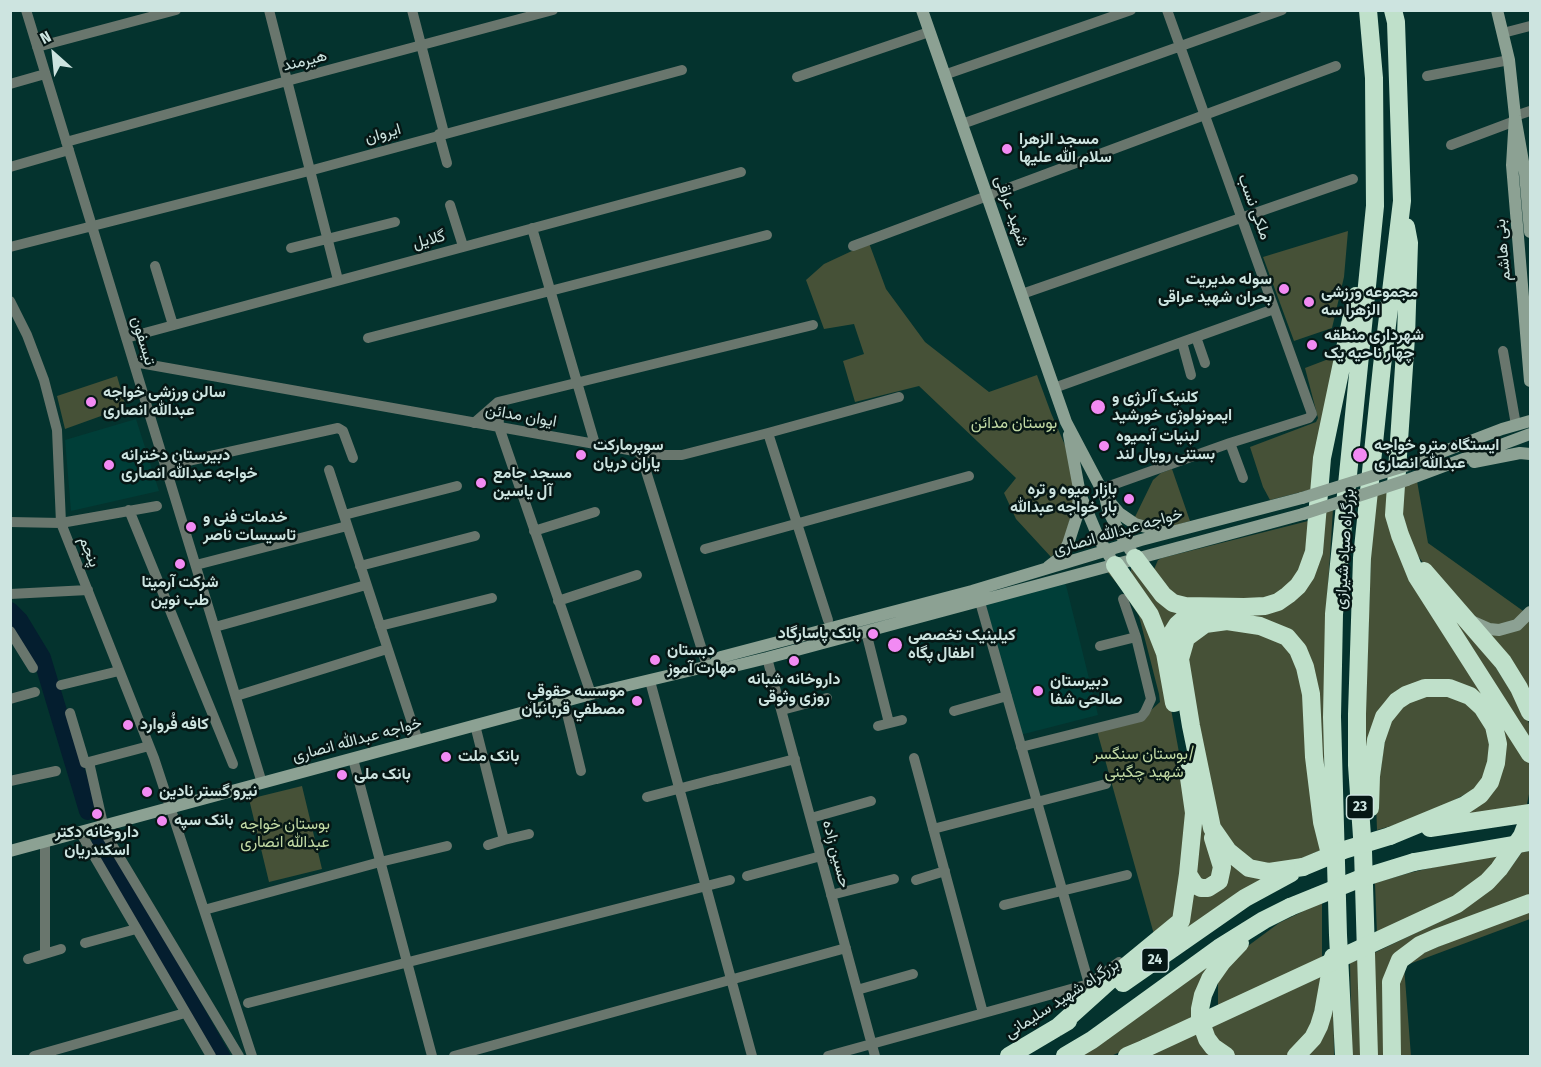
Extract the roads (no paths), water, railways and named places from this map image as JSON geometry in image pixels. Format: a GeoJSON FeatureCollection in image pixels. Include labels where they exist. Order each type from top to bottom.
{"type":"FeatureCollection","features":[{"type":"Feature","properties":{"kind":"highway","name":"بزرگراه صیاد شیرازی"},"geometry":{"type":"LineString","coordinates":[[1344,1056],[1332,717],[1334,614],[1375,206],[1374,78],[1368,10]]}},
{"type":"Feature","properties":{"kind":"highway","name":"بزرگراه صیاد شیرازی"},"geometry":{"type":"LineString","coordinates":[[1369,1056],[1363,851],[1357,765],[1362,558],[1402,201],[1394,10]]}},
{"type":"Feature","properties":{"kind":"highway"},"geometry":{"type":"LineString","coordinates":[[1402,201],[1409,243],[1401,416],[1393,507],[1396,524],[1417,577],[1530,754]]}},
{"type":"Feature","properties":{"kind":"highway"},"geometry":{"type":"LineString","coordinates":[[1131,551],[1157,590],[1173,603],[1185,606],[1265,606],[1278,602],[1298,586],[1311,561],[1322,458],[1375,206]]}},
{"type":"Feature","properties":{"kind":"highway"},"geometry":{"type":"LineString","coordinates":[[1406,550],[1513,676],[1530,712]]}},
{"type":"Feature","properties":{"kind":"highway"},"geometry":{"type":"LineString","coordinates":[[1058,1027],[1180,921],[1188,874],[1193,802],[1165,653],[1150,615],[1111,558]]}},
{"type":"Feature","properties":{"kind":"highway"},"geometry":{"type":"LineString","coordinates":[[1165,653],[1170,636],[1186,616],[1197,610],[1211,607]]}},
{"type":"Feature","properties":{"kind":"highway"},"geometry":{"type":"LineString","coordinates":[[1188,874],[1196,885],[1208,888],[1215,885],[1221,877],[1222,867],[1214,845],[1180,670],[1181,648],[1192,632],[1205,624],[1227,621],[1270,629],[1287,637],[1298,650],[1305,667],[1311,694],[1314,757],[1322,822],[1337,878]]}},
{"type":"Feature","properties":{"kind":"highway"},"geometry":{"type":"LineString","coordinates":[[1363,851],[1369,827],[1374,750],[1380,726],[1390,708],[1406,695],[1425,688],[1449,688],[1470,696],[1490,718],[1497,735],[1498,754],[1490,782],[1479,795],[1465,805],[1390,836]]}},
{"type":"Feature","properties":{"kind":"highway"},"geometry":{"type":"LineString","coordinates":[[1127,1056],[1457,904],[1487,882],[1499,869],[1522,836],[1530,814]]}},
{"type":"Feature","properties":{"kind":"highway","name":"بزرگراه شهید سلیمانی"},"geometry":{"type":"LineString","coordinates":[[1009,1056],[1097,1002],[1245,898],[1303,867],[1344,850],[1390,836],[1438,826],[1530,814]]}},
{"type":"Feature","properties":{"kind":"highway"},"geometry":{"type":"LineString","coordinates":[[1212,828],[1233,856],[1249,868],[1269,872],[1303,867]]}},
{"type":"Feature","properties":{"kind":"highway","name":"24"},"geometry":{"type":"LineString","coordinates":[[1065,1056],[1092,1040],[1219,948],[1290,907],[1359,879],[1414,862],[1530,842]]}},
{"type":"Feature","properties":{"kind":"highway"},"geometry":{"type":"LineString","coordinates":[[1392,1056],[1391,982],[1400,960],[1420,945],[1530,903]]}},
{"type":"Feature","properties":{"kind":"highway"},"geometry":{"type":"LineString","coordinates":[[1226,1056],[1213,1047],[1202,1030],[1200,1009],[1203,994],[1222,962],[1264,920]]}},
{"type":"Feature","properties":{"kind":"highway"},"geometry":{"type":"LineString","coordinates":[[1296,1056],[1313,1038],[1323,1013],[1328,975],[1338,935]]}},
{"type":"Feature","properties":{"kind":"main road","name":"شهید عراقی"},"geometry":{"type":"LineString","coordinates":[[922,10],[1066,422],[1103,493],[1108,510],[1131,551]]}},
{"type":"Feature","properties":{"kind":"main road","name":"بنی هاشم"},"geometry":{"type":"LineString","coordinates":[[1497,10],[1509,60],[1515,119],[1528,172],[1530,232]]}},
{"type":"Feature","properties":{"kind":"main road","name":"بنی هاشم"},"geometry":{"type":"LineString","coordinates":[[1515,119],[1512,165],[1530,381]]}},
{"type":"Feature","properties":{"kind":"main road","name":"خواجه عبدالله انصاری"},"geometry":{"type":"LineString","coordinates":[[710,666],[722,669],[980,602],[1131,551],[1169,533],[1302,498],[1408,465],[1516,424],[1530,421]]}},
{"type":"Feature","properties":{"kind":"main road","name":"شهید عراقی"},"geometry":{"type":"LineString","coordinates":[[1066,422],[1080,494],[1099,539],[1111,558]]}},
{"type":"Feature","properties":{"kind":"main road","name":"خواجه عبدالله انصاری"},"geometry":{"type":"LineString","coordinates":[[1131,551],[1303,514],[1407,480],[1530,434]]}},
{"type":"Feature","properties":{"kind":"main road"},"geometry":{"type":"LineString","coordinates":[[1440,468],[1520,453],[1530,454]]}},
{"type":"Feature","properties":{"kind":"main road"},"geometry":{"type":"LineString","coordinates":[[1103,493],[1119,513],[1135,524],[1169,533]]}},
{"type":"Feature","properties":{"kind":"main road"},"geometry":{"type":"LineString","coordinates":[[1044,571],[1062,555],[1068,544],[1077,516],[1080,494]]}},
{"type":"Feature","properties":{"kind":"main road","name":"خواجه عبدالله انصاری"},"geometry":{"type":"LineString","coordinates":[[10,850],[564,701],[710,666],[721,657],[1044,571],[1111,558]]}},
{"type":"Feature","properties":{"kind":"main road"},"geometry":{"type":"LineString","coordinates":[[1466,618],[1489,629],[1499,630],[1517,625],[1530,612]]}},
{"type":"Feature","properties":{"kind":"street","name":"تیسفون"},"geometry":{"type":"LineString","coordinates":[[26,10],[262,783]]}},
{"type":"Feature","properties":{"kind":"street"},"geometry":{"type":"LineString","coordinates":[[37,47],[176,10]]}},
{"type":"Feature","properties":{"kind":"street"},"geometry":{"type":"LineString","coordinates":[[269,10],[338,280]]}},
{"type":"Feature","properties":{"kind":"street"},"geometry":{"type":"LineString","coordinates":[[412,10],[447,163]]}},
{"type":"Feature","properties":{"kind":"street","name":"هیرمند"},"geometry":{"type":"LineString","coordinates":[[10,168],[67,146],[286,81],[421,47],[553,10]]}},
{"type":"Feature","properties":{"kind":"street"},"geometry":{"type":"LineString","coordinates":[[944,75],[1131,10]]}},
{"type":"Feature","properties":{"kind":"street","name":"ملکی نسب"},"geometry":{"type":"LineString","coordinates":[[1167,10],[1312,414],[1309,418],[1230,443]]}},
{"type":"Feature","properties":{"kind":"street"},"geometry":{"type":"LineString","coordinates":[[962,124],[1282,10]]}},
{"type":"Feature","properties":{"kind":"street"},"geometry":{"type":"LineString","coordinates":[[1503,33],[1530,26]]}},
{"type":"Feature","properties":{"kind":"street"},"geometry":{"type":"LineString","coordinates":[[797,77],[929,32]]}},
{"type":"Feature","properties":{"kind":"street"},"geometry":{"type":"LineString","coordinates":[[1427,76],[1509,60]]}},
{"type":"Feature","properties":{"kind":"street"},"geometry":{"type":"LineString","coordinates":[[853,246],[1336,66]]}},
{"type":"Feature","properties":{"kind":"street","name":"ایروان"},"geometry":{"type":"LineString","coordinates":[[10,247],[309,171],[682,70]]}},
{"type":"Feature","properties":{"kind":"street"},"geometry":{"type":"LineString","coordinates":[[10,84],[45,74]]}},
{"type":"Feature","properties":{"kind":"street"},"geometry":{"type":"LineString","coordinates":[[1451,145],[1530,111]]}},
{"type":"Feature","properties":{"kind":"street","name":"گلایل"},"geometry":{"type":"LineString","coordinates":[[126,338],[741,172]]}},
{"type":"Feature","properties":{"kind":"street"},"geometry":{"type":"LineString","coordinates":[[1022,294],[1353,179]]}},
{"type":"Feature","properties":{"kind":"street"},"geometry":{"type":"LineString","coordinates":[[450,205],[463,246]]}},
{"type":"Feature","properties":{"kind":"street"},"geometry":{"type":"LineString","coordinates":[[291,248],[395,222]]}},
{"type":"Feature","properties":{"kind":"street"},"geometry":{"type":"LineString","coordinates":[[531,228],[595,444]]}},
{"type":"Feature","properties":{"kind":"street"},"geometry":{"type":"LineString","coordinates":[[368,339],[767,235]]}},
{"type":"Feature","properties":{"kind":"street"},"geometry":{"type":"LineString","coordinates":[[155,266],[173,325]]}},
{"type":"Feature","properties":{"kind":"street","name":"پنجم"},"geometry":{"type":"LineString","coordinates":[[10,301],[14,315],[44,380],[57,430],[61,523],[149,746],[252,1056]]}},
{"type":"Feature","properties":{"kind":"street"},"geometry":{"type":"LineString","coordinates":[[1054,388],[1274,309]]}},
{"type":"Feature","properties":{"kind":"street"},"geometry":{"type":"LineString","coordinates":[[474,423],[498,402],[813,325]]}},
{"type":"Feature","properties":{"kind":"street"},"geometry":{"type":"LineString","coordinates":[[1196,337],[1205,363]]}},
{"type":"Feature","properties":{"kind":"street"},"geometry":{"type":"LineString","coordinates":[[1182,342],[1191,375]]}},
{"type":"Feature","properties":{"kind":"street"},"geometry":{"type":"LineString","coordinates":[[1503,351],[1516,424]]}},
{"type":"Feature","properties":{"kind":"street","name":"ایوان مدائن"},"geometry":{"type":"LineString","coordinates":[[134,362],[640,452],[682,454],[899,397]]}},
{"type":"Feature","properties":{"kind":"street"},"geometry":{"type":"LineString","coordinates":[[498,402],[499,427],[591,694]]}},
{"type":"Feature","properties":{"kind":"street"},"geometry":{"type":"LineString","coordinates":[[165,466],[338,428],[344,431],[353,458]]}},
{"type":"Feature","properties":{"kind":"street"},"geometry":{"type":"LineString","coordinates":[[768,433],[828,620]]}},
{"type":"Feature","properties":{"kind":"street"},"geometry":{"type":"LineString","coordinates":[[1103,493],[1230,443],[1243,478]]}},
{"type":"Feature","properties":{"kind":"street"},"geometry":{"type":"LineString","coordinates":[[640,452],[710,666]]}},
{"type":"Feature","properties":{"kind":"street"},"geometry":{"type":"LineString","coordinates":[[329,471],[418,741]]}},
{"type":"Feature","properties":{"kind":"street"},"geometry":{"type":"LineString","coordinates":[[705,549],[969,476]]}},
{"type":"Feature","properties":{"kind":"street"},"geometry":{"type":"LineString","coordinates":[[344,515],[457,486]]}},
{"type":"Feature","properties":{"kind":"street"},"geometry":{"type":"LineString","coordinates":[[10,522],[61,523],[157,506]]}},
{"type":"Feature","properties":{"kind":"street"},"geometry":{"type":"LineString","coordinates":[[129,510],[233,764]]}},
{"type":"Feature","properties":{"kind":"street"},"geometry":{"type":"LineString","coordinates":[[534,531],[595,512]]}},
{"type":"Feature","properties":{"kind":"street"},"geometry":{"type":"LineString","coordinates":[[196,565],[347,526]]}},
{"type":"Feature","properties":{"kind":"street"},"geometry":{"type":"LineString","coordinates":[[360,566],[475,536]]}},
{"type":"Feature","properties":{"kind":"street"},"geometry":{"type":"LineString","coordinates":[[558,601],[637,575]]}},
{"type":"Feature","properties":{"kind":"street"},"geometry":{"type":"LineString","coordinates":[[215,627],[366,585]]}},
{"type":"Feature","properties":{"kind":"street"},"geometry":{"type":"LineString","coordinates":[[10,594],[88,590]]}},
{"type":"Feature","properties":{"kind":"street"},"geometry":{"type":"LineString","coordinates":[[380,626],[492,598]]}},
{"type":"Feature","properties":{"kind":"street"},"geometry":{"type":"LineString","coordinates":[[1022,747],[1141,717],[1149,706],[1151,699],[1136,637],[1123,599]]}},
{"type":"Feature","properties":{"kind":"street"},"geometry":{"type":"LineString","coordinates":[[980,602],[1089,984]]}},
{"type":"Feature","properties":{"kind":"street"},"geometry":{"type":"LineString","coordinates":[[10,631],[33,668]]}},
{"type":"Feature","properties":{"kind":"street"},"geometry":{"type":"LineString","coordinates":[[866,632],[890,723]]}},
{"type":"Feature","properties":{"kind":"street"},"geometry":{"type":"LineString","coordinates":[[1100,646],[1136,637]]}},
{"type":"Feature","properties":{"kind":"street"},"geometry":{"type":"LineString","coordinates":[[236,696],[387,649]]}},
{"type":"Feature","properties":{"kind":"street","name":"حسین زاده"},"geometry":{"type":"LineString","coordinates":[[768,658],[875,1056]]}},
{"type":"Feature","properties":{"kind":"street"},"geometry":{"type":"LineString","coordinates":[[61,685],[119,671]]}},
{"type":"Feature","properties":{"kind":"street"},"geometry":{"type":"LineString","coordinates":[[650,681],[752,1056]]}},
{"type":"Feature","properties":{"kind":"street"},"geometry":{"type":"LineString","coordinates":[[10,699],[35,692]]}},
{"type":"Feature","properties":{"kind":"street"},"geometry":{"type":"LineString","coordinates":[[954,711],[1007,696]]}},
{"type":"Feature","properties":{"kind":"street"},"geometry":{"type":"LineString","coordinates":[[782,710],[827,698]]}},
{"type":"Feature","properties":{"kind":"street"},"geometry":{"type":"LineString","coordinates":[[564,701],[581,771]]}},
{"type":"Feature","properties":{"kind":"street"},"geometry":{"type":"LineString","coordinates":[[70,713],[102,813],[102,826],[240,1056]]}},
{"type":"Feature","properties":{"kind":"street"},"geometry":{"type":"LineString","coordinates":[[878,726],[902,720]]}},
{"type":"Feature","properties":{"kind":"street"},"geometry":{"type":"LineString","coordinates":[[476,726],[504,840]]}},
{"type":"Feature","properties":{"kind":"street"},"geometry":{"type":"LineString","coordinates":[[87,762],[149,746]]}},
{"type":"Feature","properties":{"kind":"street"},"geometry":{"type":"LineString","coordinates":[[914,758],[983,1013]]}},
{"type":"Feature","properties":{"kind":"street"},"geometry":{"type":"LineString","coordinates":[[353,759],[432,1056]]}},
{"type":"Feature","properties":{"kind":"street"},"geometry":{"type":"LineString","coordinates":[[647,797],[795,759]]}},
{"type":"Feature","properties":{"kind":"street"},"geometry":{"type":"LineString","coordinates":[[10,781],[56,771]]}},
{"type":"Feature","properties":{"kind":"street"},"geometry":{"type":"LineString","coordinates":[[933,829],[1106,784]]}},
{"type":"Feature","properties":{"kind":"street"},"geometry":{"type":"LineString","coordinates":[[811,819],[871,801]]}},
{"type":"Feature","properties":{"kind":"street"},"geometry":{"type":"LineString","coordinates":[[80,832],[211,1056]]}},
{"type":"Feature","properties":{"kind":"street"},"geometry":{"type":"LineString","coordinates":[[488,845],[529,834]]}},
{"type":"Feature","properties":{"kind":"street"},"geometry":{"type":"LineString","coordinates":[[45,842],[45,954]]}},
{"type":"Feature","properties":{"kind":"street"},"geometry":{"type":"LineString","coordinates":[[204,910],[447,846]]}},
{"type":"Feature","properties":{"kind":"street"},"geometry":{"type":"LineString","coordinates":[[747,876],[821,856]]}},
{"type":"Feature","properties":{"kind":"street"},"geometry":{"type":"LineString","coordinates":[[916,880],[945,871]]}},
{"type":"Feature","properties":{"kind":"street"},"geometry":{"type":"LineString","coordinates":[[1004,905],[1127,875]]}},
{"type":"Feature","properties":{"kind":"street"},"geometry":{"type":"LineString","coordinates":[[831,895],[894,879]]}},
{"type":"Feature","properties":{"kind":"street"},"geometry":{"type":"LineString","coordinates":[[248,1003],[730,880]]}},
{"type":"Feature","properties":{"kind":"street"},"geometry":{"type":"LineString","coordinates":[[85,943],[136,929]]}},
{"type":"Feature","properties":{"kind":"street"},"geometry":{"type":"LineString","coordinates":[[828,1056],[1089,984],[1148,940]]}},
{"type":"Feature","properties":{"kind":"street"},"geometry":{"type":"LineString","coordinates":[[454,1056],[846,948]]}},
{"type":"Feature","properties":{"kind":"street"},"geometry":{"type":"LineString","coordinates":[[28,959],[61,949]]}},
{"type":"Feature","properties":{"kind":"street"},"geometry":{"type":"LineString","coordinates":[[857,990],[913,974]]}},
{"type":"Feature","properties":{"kind":"street"},"geometry":{"type":"LineString","coordinates":[[34,1056],[185,1013]]}},
{"type":"Feature","properties":{"kind":"waterway"},"geometry":{"type":"LineString","coordinates":[[10,611],[19,620],[42,658],[88,811]]}},
{"type":"Feature","properties":{"kind":"waterway"},"geometry":{"type":"LineString","coordinates":[[100,844],[221,1056]]}},
{"type":"Feature","properties":{"kind":"place","name":"مسجد الزهرا سلام الله علیها"},"geometry":{"type":"Point","coordinates":[1007,149]}},
{"type":"Feature","properties":{"kind":"place","name":"سوله مدیریت بحران شهید عراقی"},"geometry":{"type":"Point","coordinates":[1284,289]}},
{"type":"Feature","properties":{"kind":"place","name":"مجموعه ورزشی الزهرا سه"},"geometry":{"type":"Point","coordinates":[1309,302]}},
{"type":"Feature","properties":{"kind":"place","name":"شهرداری منطقه چهار ناحیه یک"},"geometry":{"type":"Point","coordinates":[1312,345]}},
{"type":"Feature","properties":{"kind":"place","name":"سالن ورزشی خواجه عبدالله انصاری"},"geometry":{"type":"Point","coordinates":[91,402]}},
{"type":"Feature","properties":{"kind":"place","name":"کلنیک آلرژی و ایمونولوژی خورشید"},"geometry":{"type":"Point","coordinates":[1098,407]}},
{"type":"Feature","properties":{"kind":"place","name":"لبنیات آبمیوه بستنی رویال لند"},"geometry":{"type":"Point","coordinates":[1104,446]}},
{"type":"Feature","properties":{"kind":"place","name":"سوپرمارکت یاران دریان"},"geometry":{"type":"Point","coordinates":[581,455]}},
{"type":"Feature","properties":{"kind":"place","name":"ایستگاه مترو خواجه عبدالله انصاری"},"geometry":{"type":"Point","coordinates":[1360,455]}},
{"type":"Feature","properties":{"kind":"place","name":"دبیرستان دخترانه خواجه عبدالله انصاری"},"geometry":{"type":"Point","coordinates":[109,465]}},
{"type":"Feature","properties":{"kind":"place","name":"مسجد جامع آل یاسین"},"geometry":{"type":"Point","coordinates":[481,483]}},
{"type":"Feature","properties":{"kind":"place","name":"بازار میوه و تره بار خواجه عبدالله"},"geometry":{"type":"Point","coordinates":[1129,499]}},
{"type":"Feature","properties":{"kind":"place","name":"خدمات فنی و تاسیسات ناصر"},"geometry":{"type":"Point","coordinates":[191,527]}},
{"type":"Feature","properties":{"kind":"place","name":"شرکت آرمیتا طب نوین"},"geometry":{"type":"Point","coordinates":[180,564]}},
{"type":"Feature","properties":{"kind":"place","name":"بانک پاسارگاد"},"geometry":{"type":"Point","coordinates":[873,634]}},
{"type":"Feature","properties":{"kind":"place","name":"کیلینیک تخصصی اطفال پگاه"},"geometry":{"type":"Point","coordinates":[895,645]}},
{"type":"Feature","properties":{"kind":"place","name":"دبستان مهارت آموز"},"geometry":{"type":"Point","coordinates":[655,660]}},
{"type":"Feature","properties":{"kind":"place","name":"داروخانه شبانه روزی وثوقی"},"geometry":{"type":"Point","coordinates":[794,661]}},
{"type":"Feature","properties":{"kind":"place","name":"دبیرستان صالحی شفا"},"geometry":{"type":"Point","coordinates":[1038,691]}},
{"type":"Feature","properties":{"kind":"place","name":"موسسه حقوقي مصطفي قربانيان"},"geometry":{"type":"Point","coordinates":[637,701]}},
{"type":"Feature","properties":{"kind":"place","name":"کافه فُروارد"},"geometry":{"type":"Point","coordinates":[128,725]}},
{"type":"Feature","properties":{"kind":"place","name":"بانک ملت"},"geometry":{"type":"Point","coordinates":[446,757]}},
{"type":"Feature","properties":{"kind":"place","name":"بانک ملی"},"geometry":{"type":"Point","coordinates":[342,775]}},
{"type":"Feature","properties":{"kind":"place","name":"نیرو گستر نادین"},"geometry":{"type":"Point","coordinates":[147,792]}},
{"type":"Feature","properties":{"kind":"place","name":"داروخانه دکتر اسکندریان"},"geometry":{"type":"Point","coordinates":[97,814]}},
{"type":"Feature","properties":{"kind":"place","name":"بانک سپه"},"geometry":{"type":"Point","coordinates":[162,821]}},
{"type":"Feature","properties":{"kind":"park label","name":"بوستان مدائن"},"geometry":{"type":"Point","coordinates":[1014,424]}},
{"type":"Feature","properties":{"kind":"park label","name":"بوستان سنگسر/ شهید چگینی"},"geometry":{"type":"Point","coordinates":[1144,764]}},
{"type":"Feature","properties":{"kind":"park label","name":"بوستان خواجه عبدالله انصاری"},"geometry":{"type":"Point","coordinates":[285,834]}}]}
